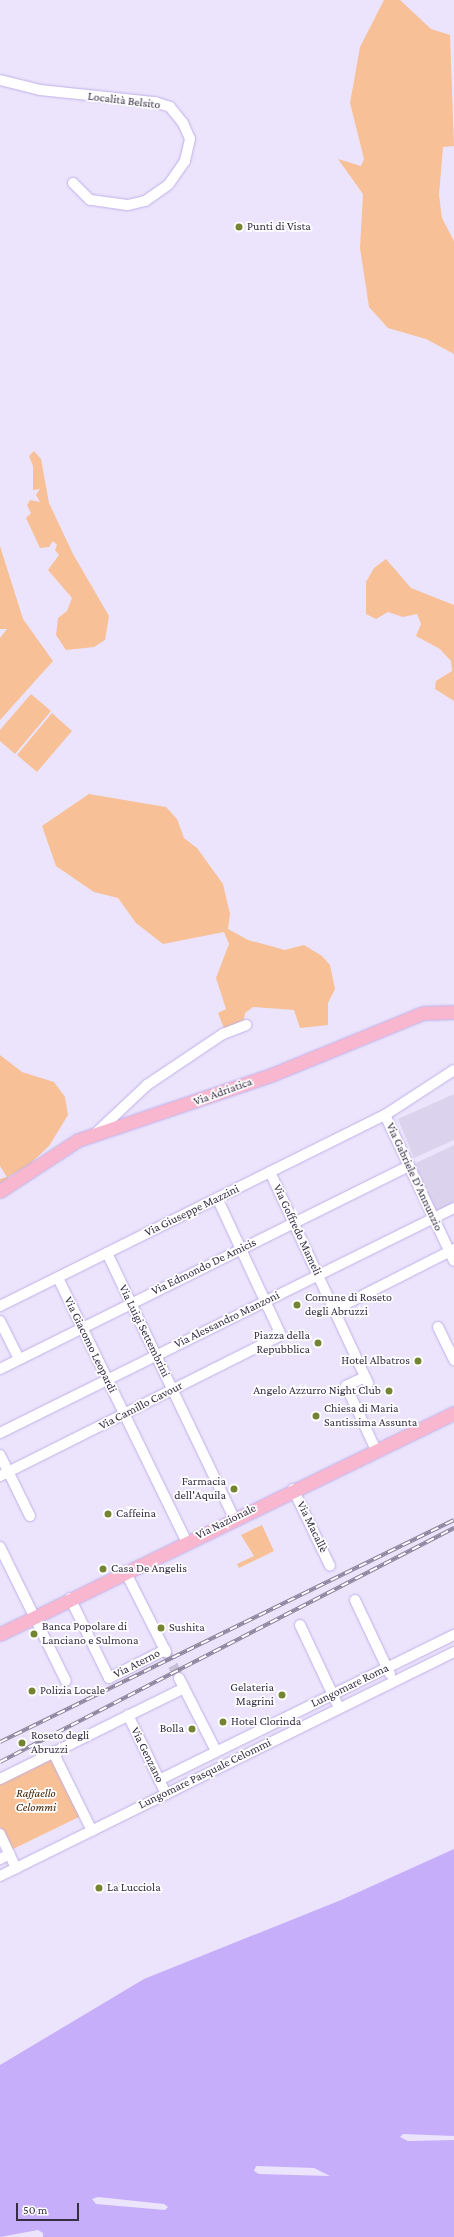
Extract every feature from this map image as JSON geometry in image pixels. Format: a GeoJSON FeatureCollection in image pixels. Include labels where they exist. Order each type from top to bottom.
{"type":"FeatureCollection","features":[{"type":"Feature","properties":{"kind":"main road","name":"Via Adriatica"},"geometry":{"type":"LineString","coordinates":[[0,1191],[62,1148],[95,1134],[264,1078],[424,1013],[454,1012]]}},
{"type":"Feature","properties":{"kind":"main road","name":"Via Nazionale"},"geometry":{"type":"LineString","coordinates":[[0,1634],[375,1448],[454,1413]]}},
{"type":"Feature","properties":{"kind":"street","name":"Località Belsito"},"geometry":{"type":"LineString","coordinates":[[0,80],[40,90],[155,102],[170,107],[183,123],[190,139],[184,161],[168,185],[145,201],[127,205],[90,200],[73,183]]}},
{"type":"Feature","properties":{"kind":"street"},"geometry":{"type":"LineString","coordinates":[[95,1134],[147,1086],[223,1034],[246,1025]]}},
{"type":"Feature","properties":{"kind":"street","name":"Via Giuseppe Mazzini"},"geometry":{"type":"LineString","coordinates":[[0,1306],[385,1115],[454,1070]]}},
{"type":"Feature","properties":{"kind":"street","name":"Via Gabriele D'Annunzio"},"geometry":{"type":"LineString","coordinates":[[385,1115],[434,1218],[452,1250],[454,1261]]}},
{"type":"Feature","properties":{"kind":"street","name":"Via Edmondo De Amicis"},"geometry":{"type":"LineString","coordinates":[[0,1369],[409,1166]]}},
{"type":"Feature","properties":{"kind":"street","name":"Via Goffredo Mameli"},"geometry":{"type":"LineString","coordinates":[[270,1172],[334,1310]]}},
{"type":"Feature","properties":{"kind":"street"},"geometry":{"type":"LineString","coordinates":[[217,1198],[265,1302]]}},
{"type":"Feature","properties":{"kind":"street","name":"Via Alessandro Manzoni"},"geometry":{"type":"LineString","coordinates":[[0,1432],[454,1208]]}},
{"type":"Feature","properties":{"kind":"street"},"geometry":{"type":"LineString","coordinates":[[375,1448],[346,1386],[367,1380],[334,1310],[452,1250]]}},
{"type":"Feature","properties":{"kind":"street","name":"Via Luigi Settembrini"},"geometry":{"type":"LineString","coordinates":[[107,1253],[234,1518]]}},
{"type":"Feature","properties":{"kind":"street","name":"Via Giacomo Leopardi"},"geometry":{"type":"LineString","coordinates":[[58,1278],[186,1541]]}},
{"type":"Feature","properties":{"kind":"street","name":"Via Camillo Cavour"},"geometry":{"type":"LineString","coordinates":[[4,1474],[281,1335],[265,1302]]}},
{"type":"Feature","properties":{"kind":"street"},"geometry":{"type":"LineString","coordinates":[[0,1321],[19,1359]]}},
{"type":"Feature","properties":{"kind":"street"},"geometry":{"type":"LineString","coordinates":[[438,1327],[454,1360]]}},
{"type":"Feature","properties":{"kind":"street"},"geometry":{"type":"LineString","coordinates":[[0,1455],[4,1474],[30,1516]]}},
{"type":"Feature","properties":{"kind":"street","name":"Via Macallè"},"geometry":{"type":"LineString","coordinates":[[293,1489],[330,1566]]}},
{"type":"Feature","properties":{"kind":"street"},"geometry":{"type":"LineString","coordinates":[[0,1548],[66,1681]]}},
{"type":"Feature","properties":{"kind":"street","name":"Via Aterno"},"geometry":{"type":"LineString","coordinates":[[70,1598],[109,1678],[165,1651],[125,1571]]}},
{"type":"Feature","properties":{"kind":"street"},"geometry":{"type":"LineString","coordinates":[[355,1600],[393,1681]]}},
{"type":"Feature","properties":{"kind":"street"},"geometry":{"type":"LineString","coordinates":[[300,1625],[339,1708]]}},
{"type":"Feature","properties":{"kind":"street","name":"Lungomare Roma"},"geometry":{"type":"LineString","coordinates":[[159,1780],[454,1635]]}},
{"type":"Feature","properties":{"kind":"street","name":"Lungomare Pasquale Celommi"},"geometry":{"type":"LineString","coordinates":[[0,1876],[454,1652]]}},
{"type":"Feature","properties":{"kind":"street"},"geometry":{"type":"LineString","coordinates":[[0,1779],[128,1715],[181,1683],[216,1751]]}},
{"type":"Feature","properties":{"kind":"street","name":"Via Genzano"},"geometry":{"type":"LineString","coordinates":[[128,1715],[166,1794]]}},
{"type":"Feature","properties":{"kind":"street"},"geometry":{"type":"LineString","coordinates":[[53,1752],[92,1831]]}},
{"type":"Feature","properties":{"kind":"street"},"geometry":{"type":"LineString","coordinates":[[0,1834],[16,1868]]}},
{"type":"Feature","properties":{"kind":"street"},"geometry":{"type":"LineString","coordinates":[[0,1859],[10,1854]]}},
{"type":"Feature","properties":{"kind":"shaded area"},"geometry":{"type":"Polygon","coordinates":[[[454,1094],[454,1140],[414,1158],[398,1119],[454,1094]]]}},
{"type":"Feature","properties":{"kind":"shaded area"},"geometry":{"type":"Polygon","coordinates":[[[454,1145],[454,1203],[437,1211],[414,1164],[454,1145]]]}},
{"type":"Feature","properties":{"kind":"shaded area"},"geometry":{"type":"Polygon","coordinates":[[[454,1849],[454,2237],[0,2237],[0,2065],[144,1979],[341,1900],[454,1849]]]}},
{"type":"Feature","properties":{"kind":"green space"},"geometry":{"type":"Polygon","coordinates":[[[384,0],[400,0],[431,29],[450,35],[454,146],[443,147],[439,195],[442,218],[454,241],[454,354],[426,339],[388,328],[369,307],[360,248],[363,194],[338,159],[361,166],[364,159],[350,103],[360,47],[384,0]]]}},
{"type":"Feature","properties":{"kind":"green space"},"geometry":{"type":"Polygon","coordinates":[[[34,451],[41,459],[49,503],[73,554],[109,616],[105,640],[94,647],[66,650],[56,635],[58,618],[67,611],[72,598],[48,570],[59,555],[55,550],[57,545],[53,541],[49,547],[40,548],[26,518],[31,513],[27,505],[30,500],[40,502],[36,495],[40,489],[33,490],[33,466],[29,456],[34,451]]]}},
{"type":"Feature","properties":{"kind":"green space"},"geometry":{"type":"Polygon","coordinates":[[[0,546],[23,619],[53,661],[0,720],[0,638],[7,629],[0,629],[0,546]]]}},
{"type":"Feature","properties":{"kind":"green space"},"geometry":{"type":"Polygon","coordinates":[[[386,559],[411,588],[454,605],[454,701],[435,689],[436,681],[452,671],[451,661],[440,649],[416,636],[421,624],[417,614],[403,617],[388,612],[376,619],[366,614],[366,582],[374,568],[386,559]]]}},
{"type":"Feature","properties":{"kind":"green space"},"geometry":{"type":"Polygon","coordinates":[[[31,694],[51,711],[15,754],[0,741],[0,730],[31,694]]]}},
{"type":"Feature","properties":{"kind":"green space"},"geometry":{"type":"Polygon","coordinates":[[[52,713],[72,731],[37,772],[17,755],[52,713]]]}},
{"type":"Feature","properties":{"kind":"green space"},"geometry":{"type":"Polygon","coordinates":[[[89,794],[166,807],[177,819],[184,838],[197,848],[223,884],[230,914],[228,929],[248,940],[285,950],[304,945],[322,956],[330,965],[335,989],[328,1003],[328,1025],[300,1028],[294,1010],[253,1007],[245,1013],[243,1025],[225,1031],[218,1013],[226,1009],[216,978],[229,944],[224,932],[163,944],[136,923],[118,898],[94,892],[56,866],[42,826],[89,794]]]}},
{"type":"Feature","properties":{"kind":"green space"},"geometry":{"type":"Polygon","coordinates":[[[0,1055],[22,1072],[54,1082],[65,1097],[68,1115],[49,1146],[29,1165],[8,1177],[11,1183],[0,1190],[0,1179],[7,1177],[0,1166],[0,1055]]]}},
{"type":"Feature","properties":{"kind":"green space"},"geometry":{"type":"Polygon","coordinates":[[[262,1525],[274,1551],[239,1568],[237,1564],[254,1556],[241,1535],[262,1525]]]}},
{"type":"Feature","properties":{"kind":"green space","name":"Raffaello Celommi"},"geometry":{"type":"Polygon","coordinates":[[[52,1756],[81,1816],[11,1850],[0,1827],[0,1781],[52,1756]]]}},
{"type":"Feature","properties":{"kind":"pier"},"geometry":{"type":"Polygon","coordinates":[[[403,2134],[454,2136],[454,2140],[408,2141],[400,2137],[403,2134]]]}},
{"type":"Feature","properties":{"kind":"pier"},"geometry":{"type":"Polygon","coordinates":[[[256,2166],[314,2168],[330,2176],[259,2174],[254,2171],[256,2166]]]}},
{"type":"Feature","properties":{"kind":"pier"},"geometry":{"type":"Polygon","coordinates":[[[98,2197],[164,2204],[168,2207],[165,2210],[96,2204],[92,2199],[98,2197]]]}},
{"type":"Feature","properties":{"kind":"pier"},"geometry":{"type":"Polygon","coordinates":[[[38,2230],[43,2233],[43,2237],[0,2237],[38,2230]]]}},
{"type":"Feature","properties":{"kind":"tunnel"},"geometry":{"type":"LineString","coordinates":[[166,1652],[179,1678]]}},
{"type":"Feature","properties":{"kind":"railway"},"geometry":{"type":"LineString","coordinates":[[0,1742],[454,1520]]}},
{"type":"Feature","properties":{"kind":"railway"},"geometry":{"type":"LineString","coordinates":[[0,1762],[454,1528]]}},
{"type":"Feature","properties":{"kind":"place","name":"Punti di Vista"},"geometry":{"type":"Point","coordinates":[239,227]}},
{"type":"Feature","properties":{"kind":"place","name":"Comune di Roseto degli Abruzzi"},"geometry":{"type":"Point","coordinates":[297,1305]}},
{"type":"Feature","properties":{"kind":"place","name":"Piazza della Repubblica"},"geometry":{"type":"Point","coordinates":[318,1343]}},
{"type":"Feature","properties":{"kind":"place","name":"Hotel Albatros"},"geometry":{"type":"Point","coordinates":[418,1361]}},
{"type":"Feature","properties":{"kind":"place","name":"Angelo Azzurro Night Club"},"geometry":{"type":"Point","coordinates":[389,1391]}},
{"type":"Feature","properties":{"kind":"place","name":"Chiesa di Maria Santissima Assunta"},"geometry":{"type":"Point","coordinates":[316,1416]}},
{"type":"Feature","properties":{"kind":"place","name":"Farmacia dell'Aquila"},"geometry":{"type":"Point","coordinates":[234,1489]}},
{"type":"Feature","properties":{"kind":"place","name":"Caffeina"},"geometry":{"type":"Point","coordinates":[108,1514]}},
{"type":"Feature","properties":{"kind":"place","name":"Casa De Angelis"},"geometry":{"type":"Point","coordinates":[103,1569]}},
{"type":"Feature","properties":{"kind":"place","name":"Sushita"},"geometry":{"type":"Point","coordinates":[161,1628]}},
{"type":"Feature","properties":{"kind":"place","name":"Banca Popolare di Lanciano e Sulmona"},"geometry":{"type":"Point","coordinates":[34,1634]}},
{"type":"Feature","properties":{"kind":"place","name":"Polizia Locale"},"geometry":{"type":"Point","coordinates":[32,1691]}},
{"type":"Feature","properties":{"kind":"place","name":"Gelateria Magrini"},"geometry":{"type":"Point","coordinates":[282,1695]}},
{"type":"Feature","properties":{"kind":"place","name":"Hotel Clorinda"},"geometry":{"type":"Point","coordinates":[223,1722]}},
{"type":"Feature","properties":{"kind":"place","name":"Bolla"},"geometry":{"type":"Point","coordinates":[192,1729]}},
{"type":"Feature","properties":{"kind":"place","name":"Roseto degli Abruzzi"},"geometry":{"type":"Point","coordinates":[22,1743]}},
{"type":"Feature","properties":{"kind":"place","name":"La Lucciola"},"geometry":{"type":"Point","coordinates":[99,1888]}}]}
